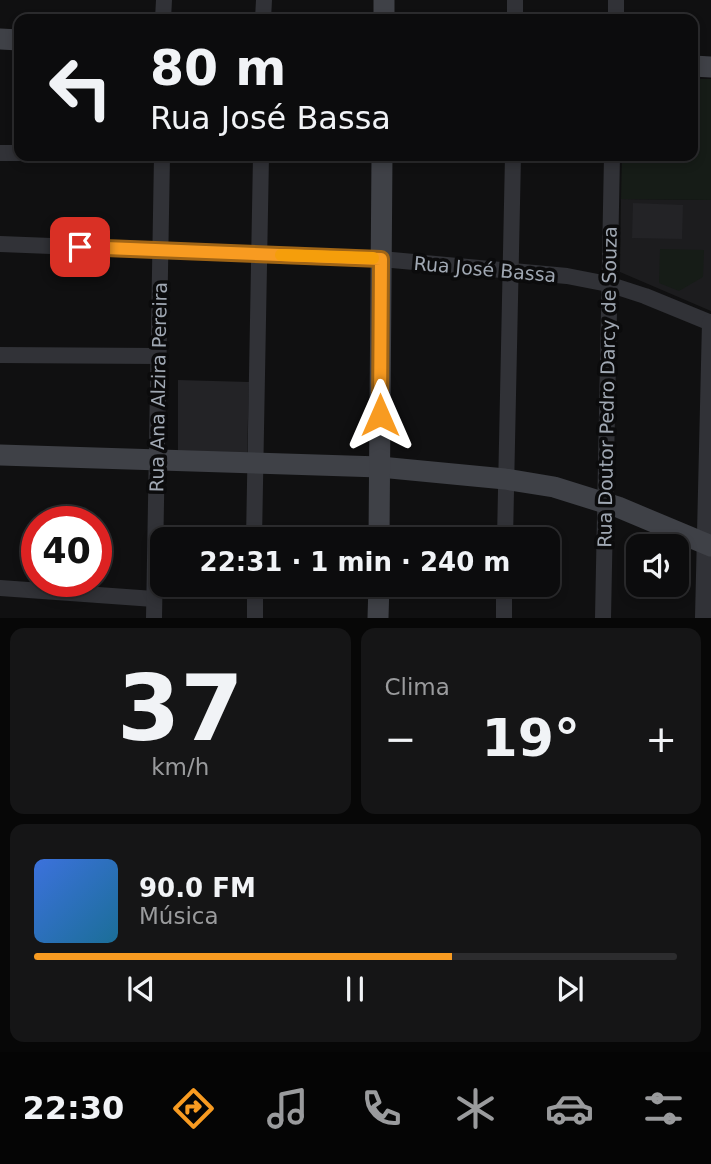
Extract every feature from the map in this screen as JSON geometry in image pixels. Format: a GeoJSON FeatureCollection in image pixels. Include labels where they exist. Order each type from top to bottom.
{"type":"FeatureCollection","features":[{"type":"Feature","properties":{"kind":"street","name":"Rua Ana Alzira Pereira"},"geometry":{"type":"LineString","coordinates":[[154,618],[162,161]]}},
{"type":"Feature","properties":{"kind":"street"},"geometry":{"type":"LineString","coordinates":[[254,527],[261,161]]}},
{"type":"Feature","properties":{"kind":"street"},"geometry":{"type":"LineString","coordinates":[[379,527],[382,161]]}},
{"type":"Feature","properties":{"kind":"street"},"geometry":{"type":"LineString","coordinates":[[505,527],[513,161]]}},
{"type":"Feature","properties":{"kind":"street","name":"Rua Doutor Pedro Darcy de Souza"},"geometry":{"type":"LineString","coordinates":[[603,618],[612,161]]}},
{"type":"Feature","properties":{"kind":"street","name":"Rua José Bassa"},"geometry":{"type":"LineString","coordinates":[[0,244],[381,259],[567,276],[645,296],[710,323]]}},
{"type":"Feature","properties":{"kind":"street"},"geometry":{"type":"LineString","coordinates":[[703,618],[707,545],[710,323]]}},
{"type":"Feature","properties":{"kind":"street"},"geometry":{"type":"LineString","coordinates":[[0,355],[158,356]]}},
{"type":"Feature","properties":{"kind":"street"},"geometry":{"type":"LineString","coordinates":[[0,455],[380,467],[505,479],[554,487],[605,503],[707,545]]}},
{"type":"Feature","properties":{"kind":"street"},"geometry":{"type":"LineString","coordinates":[[0,588],[154,599]]}},
{"type":"Feature","properties":{"kind":"street"},"geometry":{"type":"LineString","coordinates":[[255,597],[255,618]]}},
{"type":"Feature","properties":{"kind":"street"},"geometry":{"type":"LineString","coordinates":[[378,618],[379,597]]}},
{"type":"Feature","properties":{"kind":"street"},"geometry":{"type":"LineString","coordinates":[[504,597],[504,618]]}},
{"type":"Feature","properties":{"kind":"shaded area"},"geometry":{"type":"Polygon","coordinates":[[[698,79],[711,79],[711,200],[621,199],[622,161],[698,161],[698,79]]]}},
{"type":"Feature","properties":{"kind":"shaded area"},"geometry":{"type":"Polygon","coordinates":[[[621,199],[711,200],[711,311],[620,272],[621,199]]]}},
{"type":"Feature","properties":{"kind":"shaded area"},"geometry":{"type":"Polygon","coordinates":[[[660,249],[704,250],[703,277],[679,291],[659,283],[660,249]]]}},
{"type":"Feature","properties":{"kind":"building"},"geometry":{"type":"Polygon","coordinates":[[[633,203],[683,205],[682,239],[632,238],[633,203]]]}},
{"type":"Feature","properties":{"kind":"building"},"geometry":{"type":"Polygon","coordinates":[[[178,380],[249,382],[247,455],[178,452],[178,380]]]}},
{"type":"Feature","properties":{"kind":"slow traffic"},"geometry":{"type":"LineString","coordinates":[[281,255],[373,258]]}},
{"type":"Feature","properties":{"kind":"route"},"geometry":{"type":"LineString","coordinates":[[80,247],[381,259],[380,415]]}}]}
